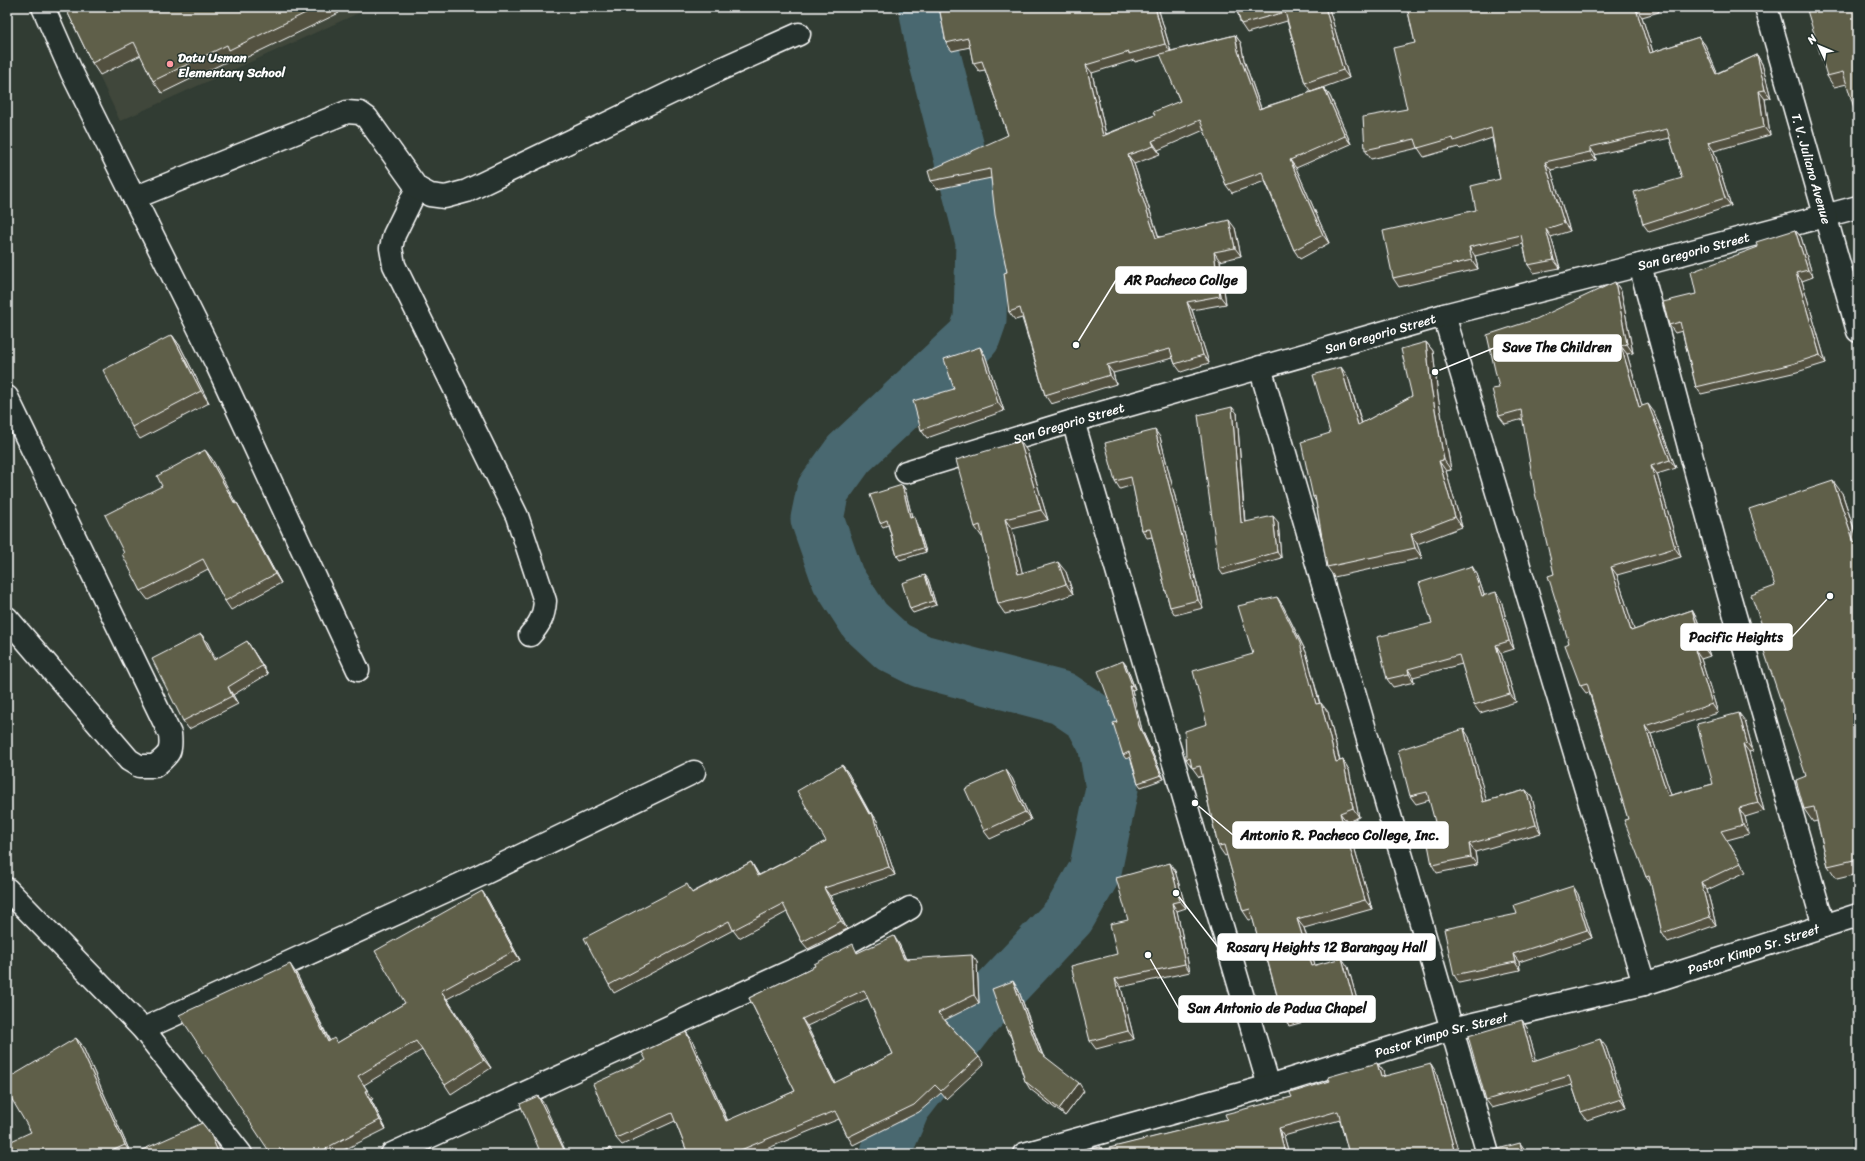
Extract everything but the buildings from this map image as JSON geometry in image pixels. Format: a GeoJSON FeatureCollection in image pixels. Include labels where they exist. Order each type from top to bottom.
{"type":"FeatureCollection","features":[{"type":"Feature","properties":{"kind":"street"},"geometry":{"type":"LineString","coordinates":[[43,7],[72,73],[216,363],[358,670]]}},
{"type":"Feature","properties":{"kind":"street","name":"T. V. Juliano Avenue"},"geometry":{"type":"LineString","coordinates":[[1766,7],[1858,330]]}},
{"type":"Feature","properties":{"kind":"street"},"geometry":{"type":"LineString","coordinates":[[134,198],[347,112],[360,113],[367,118],[417,188],[430,195],[445,197],[467,191],[714,72],[799,34]]}},
{"type":"Feature","properties":{"kind":"street"},"geometry":{"type":"LineString","coordinates":[[417,188],[394,236],[391,248],[394,265],[517,516],[545,601],[545,613],[540,624],[530,635]]}},
{"type":"Feature","properties":{"kind":"street","name":"San Gregorio Street"},"geometry":{"type":"LineString","coordinates":[[906,472],[1073,421],[1444,314],[1640,266],[1858,207]]}},
{"type":"Feature","properties":{"kind":"street"},"geometry":{"type":"LineString","coordinates":[[1640,266],[1729,595],[1824,926]]}},
{"type":"Feature","properties":{"kind":"street"},"geometry":{"type":"LineString","coordinates":[[1444,314],[1644,984]]}},
{"type":"Feature","properties":{"kind":"street"},"geometry":{"type":"LineString","coordinates":[[1260,368],[1488,1154]]}},
{"type":"Feature","properties":{"kind":"street"},"geometry":{"type":"LineString","coordinates":[[7,397],[170,734],[172,745],[169,754],[155,766],[139,766],[129,760],[7,618]]}},
{"type":"Feature","properties":{"kind":"street"},"geometry":{"type":"LineString","coordinates":[[1073,421],[1269,1086]]}},
{"type":"Feature","properties":{"kind":"street"},"geometry":{"type":"LineString","coordinates":[[143,1028],[483,874],[694,772]]}},
{"type":"Feature","properties":{"kind":"street"},"geometry":{"type":"LineString","coordinates":[[7,889],[143,1028],[241,1154]]}},
{"type":"Feature","properties":{"kind":"street"},"geometry":{"type":"LineString","coordinates":[[392,1154],[828,954],[910,908]]}},
{"type":"Feature","properties":{"kind":"street","name":"Pastor Kimpo Sr. Street"},"geometry":{"type":"LineString","coordinates":[[1024,1154],[1269,1086],[1452,1029],[1644,984],[1858,916]]}},
{"type":"Feature","properties":{"kind":"shaded area","name":"Datu Usman Elementary School"},"geometry":{"type":"Polygon","coordinates":[[[67,7],[372,7],[120,121],[67,7]]]}},
{"type":"Feature","properties":{"kind":"waterway"},"geometry":{"type":"LineString","coordinates":[[887,1154],[889,1141],[904,1106],[969,1022],[1069,916],[1095,871],[1112,788],[1104,743],[1090,717],[1062,698],[921,661],[893,647],[865,621],[838,579],[817,519],[823,490],[849,454],[974,337],[980,320],[982,242],[933,51],[925,7]]}},
{"type":"Feature","properties":{"kind":"place","name":"Datu Usman Elementary School"},"geometry":{"type":"Point","coordinates":[170,64]}},
{"type":"Feature","properties":{"kind":"place","name":"AR Pacheco Collge"},"geometry":{"type":"Point","coordinates":[1076,345]}},
{"type":"Feature","properties":{"kind":"place","name":"Save The Children"},"geometry":{"type":"Point","coordinates":[1435,372]}},
{"type":"Feature","properties":{"kind":"place","name":"Pacific Heights"},"geometry":{"type":"Point","coordinates":[1830,596]}},
{"type":"Feature","properties":{"kind":"place","name":"Antonio R. Pacheco College, Inc."},"geometry":{"type":"Point","coordinates":[1195,803]}},
{"type":"Feature","properties":{"kind":"place","name":"Rosary Heights 12 Barangay Hall"},"geometry":{"type":"Point","coordinates":[1176,893]}},
{"type":"Feature","properties":{"kind":"place","name":"San Antonio de Padua Chapel"},"geometry":{"type":"Point","coordinates":[1148,955]}}]}
